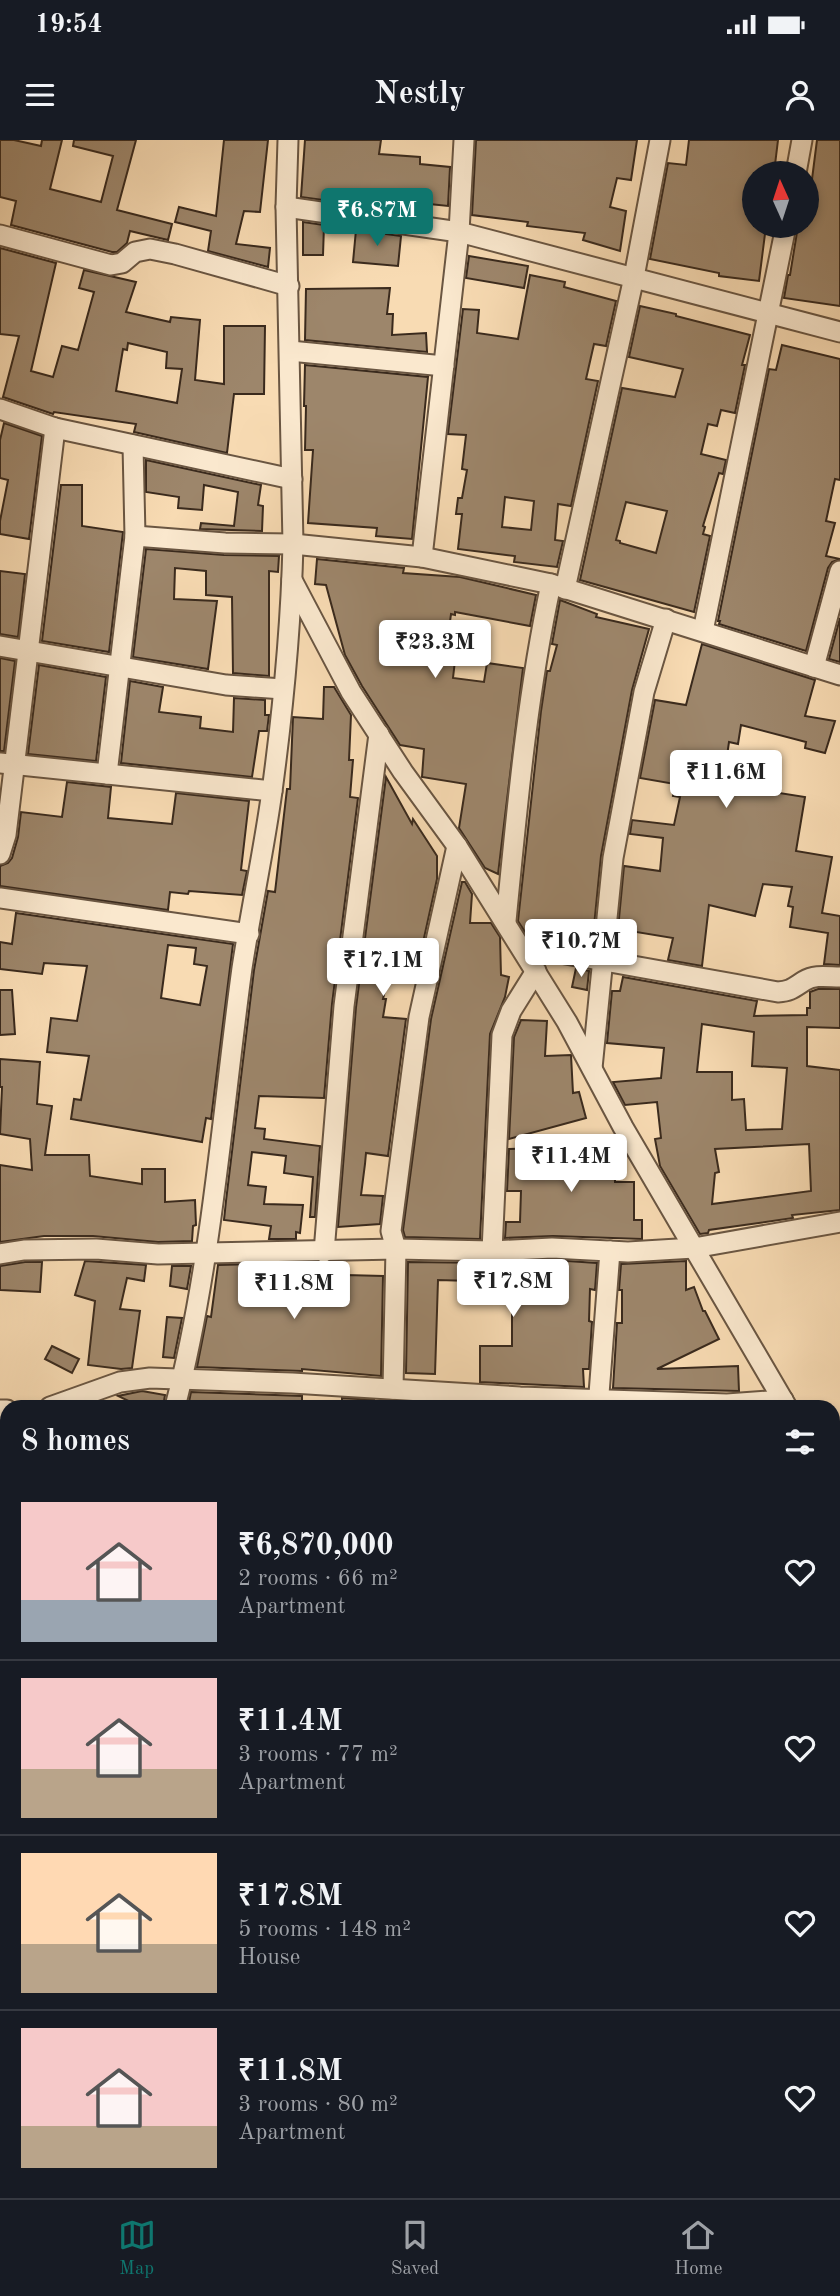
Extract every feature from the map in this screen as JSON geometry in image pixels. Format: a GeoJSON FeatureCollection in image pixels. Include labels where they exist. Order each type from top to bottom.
{"type":"FeatureCollection","features":[{"type":"Feature","properties":{"kind":"street"},"geometry":{"type":"LineString","coordinates":[[177,1400],[206,1252],[248,933],[272,792],[283,689],[293,544],[286,207],[288,140]]}},
{"type":"Feature","properties":{"kind":"street"},"geometry":{"type":"LineString","coordinates":[[422,557],[459,232],[464,140]]}},
{"type":"Feature","properties":{"kind":"street"},"geometry":{"type":"LineString","coordinates":[[506,921],[522,761],[537,648],[558,587],[634,277],[660,140]]}},
{"type":"Feature","properties":{"kind":"street"},"geometry":{"type":"LineString","coordinates":[[798,161],[802,140]]}},
{"type":"Feature","properties":{"kind":"street"},"geometry":{"type":"LineString","coordinates":[[286,207],[459,232],[840,332]]}},
{"type":"Feature","properties":{"kind":"street"},"geometry":{"type":"LineString","coordinates":[[0,235],[111,265],[122,263],[135,252],[150,249],[289,286]]}},
{"type":"Feature","properties":{"kind":"street"},"geometry":{"type":"LineString","coordinates":[[703,631],[784,238]]}},
{"type":"Feature","properties":{"kind":"street"},"geometry":{"type":"LineString","coordinates":[[290,351],[444,366]]}},
{"type":"Feature","properties":{"kind":"street"},"geometry":{"type":"LineString","coordinates":[[0,410],[55,428],[292,479]]}},
{"type":"Feature","properties":{"kind":"street"},"geometry":{"type":"LineString","coordinates":[[0,853],[6,835],[7,764],[29,650],[55,428]]}},
{"type":"Feature","properties":{"kind":"street"},"geometry":{"type":"LineString","coordinates":[[107,774],[135,536],[133,445]]}},
{"type":"Feature","properties":{"kind":"street"},"geometry":{"type":"LineString","coordinates":[[135,536],[225,543],[293,544],[422,557],[558,587],[840,675]]}},
{"type":"Feature","properties":{"kind":"street"},"geometry":{"type":"LineString","coordinates":[[814,667],[840,571]]}},
{"type":"Feature","properties":{"kind":"street"},"geometry":{"type":"LineString","coordinates":[[292,579],[351,692],[457,846],[536,971],[623,1127],[783,1400]]}},
{"type":"Feature","properties":{"kind":"street"},"geometry":{"type":"LineString","coordinates":[[592,1068],[613,858],[644,692],[666,619]]}},
{"type":"Feature","properties":{"kind":"street"},"geometry":{"type":"LineString","coordinates":[[0,646],[226,685],[283,689]]}},
{"type":"Feature","properties":{"kind":"street"},"geometry":{"type":"LineString","coordinates":[[324,1252],[344,1006],[379,734]]}},
{"type":"Feature","properties":{"kind":"street"},"geometry":{"type":"LineString","coordinates":[[7,764],[272,792]]}},
{"type":"Feature","properties":{"kind":"street"},"geometry":{"type":"LineString","coordinates":[[393,1389],[396,1249],[391,1231],[419,1017],[457,846]]}},
{"type":"Feature","properties":{"kind":"street"},"geometry":{"type":"LineString","coordinates":[[0,898],[248,933]]}},
{"type":"Feature","properties":{"kind":"street"},"geometry":{"type":"LineString","coordinates":[[521,946],[778,992],[792,991],[805,981],[818,976],[840,977]]}},
{"type":"Feature","properties":{"kind":"street"},"geometry":{"type":"LineString","coordinates":[[492,1251],[502,1035],[511,1011],[536,971]]}},
{"type":"Feature","properties":{"kind":"street"},"geometry":{"type":"LineString","coordinates":[[0,1254],[24,1250],[72,1249],[158,1254],[552,1248],[628,1252],[694,1248],[840,1222]]}},
{"type":"Feature","properties":{"kind":"street"},"geometry":{"type":"LineString","coordinates":[[598,1400],[610,1251]]}},
{"type":"Feature","properties":{"kind":"street"},"geometry":{"type":"LineString","coordinates":[[70,1400],[120,1382],[150,1378],[393,1389],[554,1400]]}},
{"type":"Feature","properties":{"kind":"building"},"geometry":{"type":"Polygon","coordinates":[[[0,140],[41,146],[42,140],[62,140],[50,189],[101,202],[113,156],[73,146],[74,140],[136,140],[117,210],[172,224],[168,240],[130,231],[127,243],[117,252],[112,252],[11,225],[16,201],[0,197],[0,140]]]}},
{"type":"Feature","properties":{"kind":"building"},"geometry":{"type":"Polygon","coordinates":[[[224,140],[268,140],[260,212],[244,211],[236,244],[270,248],[268,267],[208,251],[211,231],[175,222],[179,207],[216,216],[224,140]]]}},
{"type":"Feature","properties":{"kind":"building"},"geometry":{"type":"Polygon","coordinates":[[[305,140],[381,140],[379,154],[420,157],[420,164],[450,167],[448,206],[420,203],[420,200],[389,198],[389,209],[301,197],[305,140]]]}},
{"type":"Feature","properties":{"kind":"building"},"geometry":{"type":"Polygon","coordinates":[[[476,140],[637,140],[631,180],[617,178],[610,207],[626,211],[620,251],[583,240],[585,233],[527,226],[528,222],[472,215],[476,140]]]}},
{"type":"Feature","properties":{"kind":"building"},"geometry":{"type":"Polygon","coordinates":[[[689,140],[778,140],[775,161],[742,161],[742,238],[764,238],[759,281],[719,276],[719,273],[650,259],[668,163],[686,165],[689,140]]]}},
{"type":"Feature","properties":{"kind":"building"},"geometry":{"type":"Polygon","coordinates":[[[817,140],[840,140],[840,306],[784,298],[796,238],[819,238],[819,161],[814,161],[817,140]]]}},
{"type":"Feature","properties":{"kind":"building"},"geometry":{"type":"Polygon","coordinates":[[[303,222],[324,225],[323,255],[303,255],[303,222]]]}},
{"type":"Feature","properties":{"kind":"building"},"geometry":{"type":"Polygon","coordinates":[[[356,230],[401,236],[398,266],[353,262],[356,230]]]}},
{"type":"Feature","properties":{"kind":"building"},"geometry":{"type":"Polygon","coordinates":[[[0,248],[56,263],[31,371],[53,377],[62,346],[78,350],[94,292],[79,288],[84,270],[136,282],[126,312],[170,322],[171,317],[200,320],[195,380],[224,384],[224,326],[265,326],[264,394],[234,394],[227,453],[134,432],[136,424],[54,412],[53,414],[3,397],[19,336],[0,334],[0,248]],[[128,343],[127,350],[123,349],[116,391],[177,403],[182,369],[166,368],[167,352],[128,343]]]}},
{"type":"Feature","properties":{"kind":"building"},"geometry":{"type":"Polygon","coordinates":[[[469,256],[528,266],[524,288],[466,278],[469,256]]]}},
{"type":"Feature","properties":{"kind":"building"},"geometry":{"type":"Polygon","coordinates":[[[530,275],[565,282],[564,287],[616,301],[606,346],[594,344],[586,379],[598,381],[571,506],[558,504],[555,540],[563,541],[557,567],[514,562],[515,556],[458,549],[462,514],[456,514],[467,470],[462,469],[466,435],[448,434],[463,309],[479,310],[477,333],[518,339],[530,275]],[[505,497],[502,527],[531,530],[534,501],[505,497]]]}},
{"type":"Feature","properties":{"kind":"building"},"geometry":{"type":"Polygon","coordinates":[[[390,288],[387,314],[393,314],[392,335],[426,333],[427,352],[305,340],[306,289],[390,288]]]}},
{"type":"Feature","properties":{"kind":"building"},"geometry":{"type":"Polygon","coordinates":[[[640,306],[750,335],[742,365],[745,365],[735,413],[721,410],[717,426],[708,424],[701,454],[726,460],[723,474],[719,473],[703,526],[703,534],[710,536],[694,612],[580,580],[622,388],[675,397],[683,369],[629,357],[640,306]],[[626,502],[616,540],[656,553],[667,511],[626,502]]]}},
{"type":"Feature","properties":{"kind":"building"},"geometry":{"type":"Polygon","coordinates":[[[782,345],[840,359],[840,480],[835,479],[826,521],[835,523],[826,556],[840,559],[832,562],[828,568],[806,651],[719,624],[718,621],[769,369],[776,370],[782,345]]]}},
{"type":"Feature","properties":{"kind":"building"},"geometry":{"type":"Polygon","coordinates":[[[305,365],[428,377],[412,539],[376,536],[377,528],[308,523],[313,450],[305,450],[305,365]]]}},
{"type":"Feature","properties":{"kind":"building"},"geometry":{"type":"Polygon","coordinates":[[[4,423],[42,436],[29,539],[0,534],[8,480],[0,478],[0,440],[4,423]]]}},
{"type":"Feature","properties":{"kind":"building"},"geometry":{"type":"Polygon","coordinates":[[[146,460],[261,485],[258,505],[263,506],[262,531],[200,529],[201,523],[234,526],[238,492],[204,485],[202,510],[178,508],[179,497],[146,492],[146,460]]]}},
{"type":"Feature","properties":{"kind":"building"},"geometry":{"type":"Polygon","coordinates":[[[61,485],[82,485],[82,526],[123,532],[109,652],[42,641],[61,485]]]}},
{"type":"Feature","properties":{"kind":"building"},"geometry":{"type":"Polygon","coordinates":[[[146,549],[279,556],[278,572],[269,571],[269,676],[233,673],[232,597],[206,595],[206,571],[175,568],[174,599],[217,601],[208,669],[133,657],[146,549]]]}},
{"type":"Feature","properties":{"kind":"building"},"geometry":{"type":"Polygon","coordinates":[[[317,559],[404,568],[403,573],[460,577],[536,595],[530,626],[455,612],[455,615],[451,614],[446,651],[456,652],[453,678],[484,682],[487,663],[523,668],[498,874],[485,868],[459,828],[466,784],[422,777],[424,749],[400,745],[362,686],[345,655],[326,585],[315,584],[317,559]]]}},
{"type":"Feature","properties":{"kind":"building"},"geometry":{"type":"Polygon","coordinates":[[[0,571],[25,574],[18,637],[0,634],[0,571]]]}},
{"type":"Feature","properties":{"kind":"building"},"geometry":{"type":"Polygon","coordinates":[[[560,600],[597,614],[596,617],[649,629],[632,690],[601,856],[592,946],[527,935],[518,921],[541,711],[547,671],[550,671],[557,645],[552,644],[560,600]]]}},
{"type":"Feature","properties":{"kind":"building"},"geometry":{"type":"Polygon","coordinates":[[[840,618],[840,662],[829,659],[840,618]]]}},
{"type":"Feature","properties":{"kind":"building"},"geometry":{"type":"Polygon","coordinates":[[[702,644],[815,680],[805,716],[835,721],[825,753],[805,748],[806,742],[741,725],[738,744],[729,742],[723,784],[805,797],[796,851],[832,857],[822,913],[840,916],[840,965],[824,964],[828,933],[790,927],[793,907],[788,906],[792,887],[763,884],[755,916],[709,905],[702,966],[668,960],[673,938],[618,929],[624,866],[660,871],[663,838],[630,834],[632,820],[674,825],[680,797],[673,796],[675,784],[640,778],[655,700],[686,705],[702,644]]]}},
{"type":"Feature","properties":{"kind":"building"},"geometry":{"type":"Polygon","coordinates":[[[0,658],[15,661],[4,751],[0,751],[0,658]]]}},
{"type":"Feature","properties":{"kind":"building"},"geometry":{"type":"Polygon","coordinates":[[[39,665],[106,677],[96,761],[28,754],[39,665]]]}},
{"type":"Feature","properties":{"kind":"building"},"geometry":{"type":"Polygon","coordinates":[[[130,681],[163,687],[159,712],[201,717],[200,728],[233,732],[234,698],[265,700],[265,715],[269,715],[267,731],[259,731],[252,777],[121,763],[130,681]]]}},
{"type":"Feature","properties":{"kind":"building"},"geometry":{"type":"Polygon","coordinates":[[[324,687],[334,687],[351,715],[349,760],[353,760],[350,797],[358,798],[332,1004],[324,1098],[259,1096],[255,1128],[265,1129],[264,1139],[320,1146],[315,1217],[310,1217],[313,1177],[284,1173],[286,1156],[252,1152],[248,1185],[266,1187],[264,1204],[303,1205],[300,1233],[296,1232],[296,1239],[269,1239],[271,1226],[224,1220],[254,970],[268,891],[275,892],[287,789],[290,789],[293,717],[323,719],[324,687]]]}},
{"type":"Feature","properties":{"kind":"building"},"geometry":{"type":"Polygon","coordinates":[[[386,777],[412,824],[413,819],[437,856],[437,879],[422,947],[413,946],[409,968],[391,964],[383,999],[386,999],[383,1017],[406,1019],[388,1156],[366,1153],[361,1195],[383,1196],[380,1224],[338,1227],[356,1007],[386,777]]]}},
{"type":"Feature","properties":{"kind":"building"},"geometry":{"type":"Polygon","coordinates":[[[67,782],[111,787],[108,818],[172,824],[176,793],[249,801],[241,870],[247,871],[242,895],[170,892],[168,910],[0,886],[0,866],[12,858],[21,812],[62,817],[67,782]]]}},
{"type":"Feature","properties":{"kind":"building"},"geometry":{"type":"Polygon","coordinates":[[[462,882],[465,882],[472,894],[470,923],[491,923],[500,937],[501,975],[509,977],[505,997],[490,1034],[480,1239],[405,1237],[403,1230],[431,1019],[462,882]]]}},
{"type":"Feature","properties":{"kind":"building"},"geometry":{"type":"Polygon","coordinates":[[[16,913],[233,944],[211,1119],[206,1118],[202,1142],[71,1119],[74,1099],[81,1100],[89,1056],[47,1052],[51,1018],[77,1021],[87,966],[44,963],[42,974],[0,969],[0,942],[12,944],[16,913]],[[168,945],[161,998],[200,1005],[207,966],[194,964],[196,948],[168,945]]]}},
{"type":"Feature","properties":{"kind":"building"},"geometry":{"type":"Polygon","coordinates":[[[576,968],[589,971],[587,990],[572,987],[576,968]]]}},
{"type":"Feature","properties":{"kind":"building"},"geometry":{"type":"Polygon","coordinates":[[[623,977],[757,1001],[754,1016],[807,1015],[810,992],[818,989],[840,989],[840,1028],[807,1027],[807,1066],[840,1070],[840,1210],[792,1215],[793,1218],[709,1230],[708,1233],[700,1234],[660,1166],[655,1139],[661,1138],[657,1102],[625,1105],[613,1082],[661,1078],[664,1048],[607,1043],[612,991],[620,991],[623,977]],[[702,1024],[697,1072],[732,1072],[732,1100],[744,1099],[746,1130],[782,1129],[787,1068],[752,1066],[754,1032],[702,1024]],[[809,1144],[715,1149],[719,1172],[715,1173],[712,1204],[811,1191],[809,1144]]]}},
{"type":"Feature","properties":{"kind":"building"},"geometry":{"type":"Polygon","coordinates":[[[0,990],[12,990],[15,1034],[0,1035],[0,990]]]}},
{"type":"Feature","properties":{"kind":"building"},"geometry":{"type":"Polygon","coordinates":[[[521,1020],[547,1021],[545,1056],[571,1055],[573,1093],[579,1092],[586,1118],[509,1139],[514,1037],[521,1020]]]}},
{"type":"Feature","properties":{"kind":"building"},"geometry":{"type":"Polygon","coordinates":[[[0,1059],[40,1062],[37,1104],[52,1106],[45,1155],[89,1155],[90,1176],[142,1184],[142,1169],[165,1169],[165,1202],[195,1200],[196,1225],[193,1226],[192,1241],[158,1242],[93,1236],[44,1236],[0,1242],[0,1165],[32,1170],[30,1139],[0,1134],[0,1059]]]}},
{"type":"Feature","properties":{"kind":"building"},"geometry":{"type":"Polygon","coordinates":[[[615,1146],[615,1182],[634,1182],[634,1220],[642,1220],[642,1239],[553,1236],[505,1238],[506,1222],[520,1222],[521,1191],[507,1191],[509,1149],[615,1146]]]}},
{"type":"Feature","properties":{"kind":"building"},"geometry":{"type":"Polygon","coordinates":[[[552,1260],[597,1263],[595,1290],[590,1289],[589,1321],[592,1322],[589,1369],[583,1369],[584,1387],[480,1382],[480,1346],[512,1346],[512,1288],[472,1287],[472,1281],[438,1280],[435,1374],[406,1373],[408,1262],[492,1263],[552,1260]]]}},
{"type":"Feature","properties":{"kind":"building"},"geometry":{"type":"Polygon","coordinates":[[[85,1261],[146,1265],[144,1281],[127,1278],[120,1309],[140,1311],[132,1368],[88,1365],[95,1301],[75,1295],[85,1261]]]}},
{"type":"Feature","properties":{"kind":"building"},"geometry":{"type":"Polygon","coordinates":[[[686,1261],[686,1290],[694,1287],[703,1311],[719,1339],[657,1369],[738,1366],[739,1391],[613,1388],[617,1323],[622,1323],[622,1290],[619,1290],[621,1264],[686,1261]]]}},
{"type":"Feature","properties":{"kind":"building"},"geometry":{"type":"Polygon","coordinates":[[[42,1262],[40,1292],[0,1290],[0,1266],[42,1262]]]}},
{"type":"Feature","properties":{"kind":"building"},"geometry":{"type":"Polygon","coordinates":[[[295,1263],[294,1269],[346,1278],[346,1275],[383,1276],[381,1376],[302,1369],[197,1367],[207,1316],[211,1317],[218,1265],[295,1263]]]}},
{"type":"Feature","properties":{"kind":"building"},"geometry":{"type":"Polygon","coordinates":[[[172,1266],[191,1266],[187,1289],[170,1286],[172,1266]]]}},
{"type":"Feature","properties":{"kind":"building"},"geometry":{"type":"Polygon","coordinates":[[[167,1317],[182,1318],[174,1358],[163,1357],[167,1317]]]}},
{"type":"Feature","properties":{"kind":"building"},"geometry":{"type":"Polygon","coordinates":[[[52,1346],[79,1359],[72,1373],[45,1359],[52,1346]]]}},
{"type":"Feature","properties":{"kind":"building"},"geometry":{"type":"Polygon","coordinates":[[[142,1391],[165,1395],[164,1400],[126,1400],[118,1396],[142,1391]]]}},
{"type":"Feature","properties":{"kind":"building"},"geometry":{"type":"Polygon","coordinates":[[[191,1392],[302,1396],[302,1400],[189,1400],[191,1392]]]}},
{"type":"Feature","properties":{"kind":"building"},"geometry":{"type":"Polygon","coordinates":[[[342,1398],[374,1400],[342,1400],[342,1398]]]}}]}
